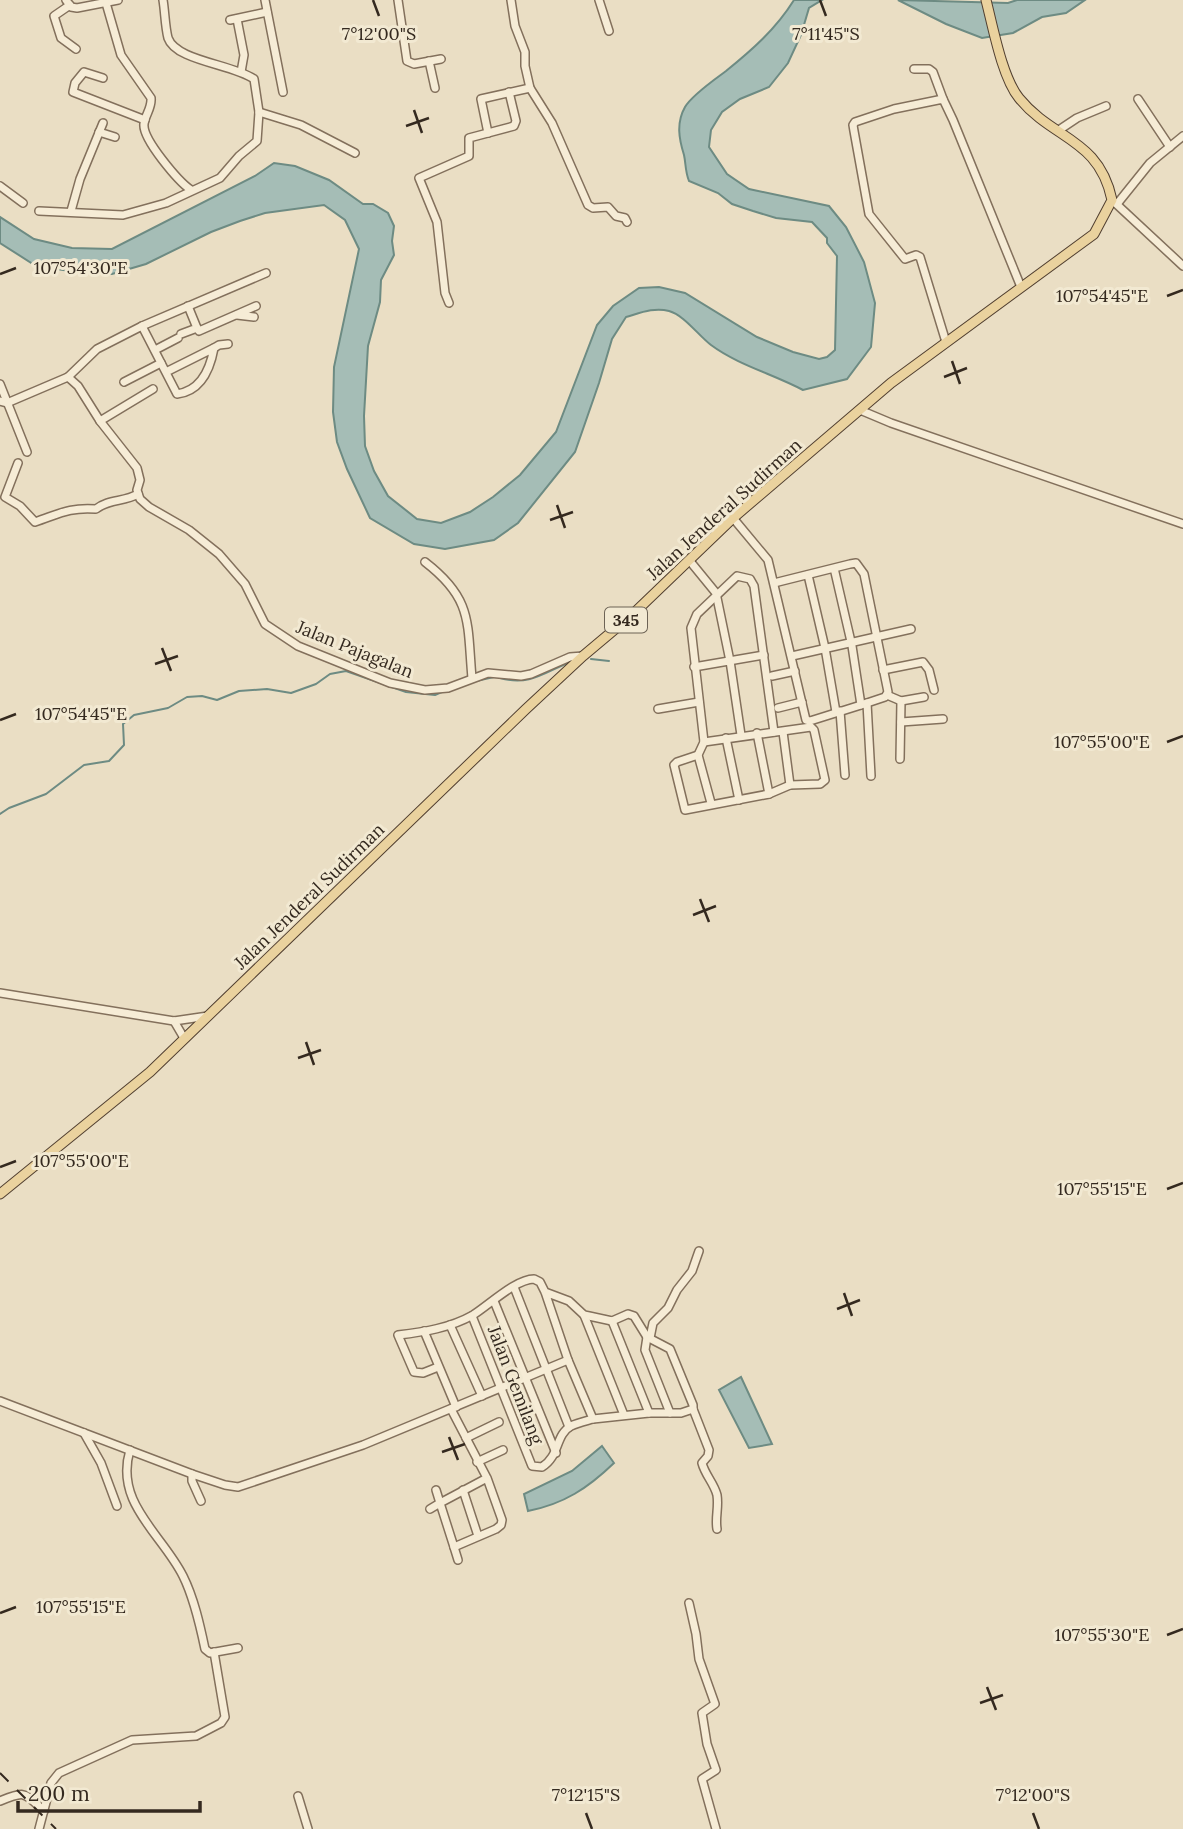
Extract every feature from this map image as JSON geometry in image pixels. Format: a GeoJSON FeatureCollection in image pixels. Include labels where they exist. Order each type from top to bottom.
{"type":"FeatureCollection","features":[{"type":"Feature","properties":{"kind":"main road"},"geometry":{"type":"LineString","coordinates":[[986,0],[996,41],[1017,96],[1097,162],[1107,179],[1114,202]]}},
{"type":"Feature","properties":{"kind":"main road","name":"Jalan Jenderal Sudirman"},"geometry":{"type":"LineString","coordinates":[[0,1194],[134,1086],[583,656],[633,614],[733,518],[891,383],[1094,234],[1114,202]]}},
{"type":"Feature","properties":{"kind":"street"},"geometry":{"type":"LineString","coordinates":[[76,49],[61,38],[54,16],[68,3],[78,8],[118,0]]}},
{"type":"Feature","properties":{"kind":"street"},"geometry":{"type":"LineString","coordinates":[[39,211],[123,215],[166,203],[220,178],[239,156],[257,141],[260,112],[256,82],[241,72],[179,53],[169,38],[163,0]]}},
{"type":"Feature","properties":{"kind":"street"},"geometry":{"type":"LineString","coordinates":[[265,0],[283,92]]}},
{"type":"Feature","properties":{"kind":"street"},"geometry":{"type":"LineString","coordinates":[[398,0],[406,59],[414,64],[441,59]]}},
{"type":"Feature","properties":{"kind":"street"},"geometry":{"type":"LineString","coordinates":[[511,0],[515,26],[525,52],[530,88],[552,123],[590,207],[608,207],[616,216],[625,218],[627,222]]}},
{"type":"Feature","properties":{"kind":"street"},"geometry":{"type":"LineString","coordinates":[[599,0],[609,32]]}},
{"type":"Feature","properties":{"kind":"street"},"geometry":{"type":"LineString","coordinates":[[106,3],[121,55],[151,98],[152,105],[145,120],[145,131],[154,149],[191,190]]}},
{"type":"Feature","properties":{"kind":"street"},"geometry":{"type":"LineString","coordinates":[[241,72],[244,55],[234,19],[267,12]]}},
{"type":"Feature","properties":{"kind":"street"},"geometry":{"type":"LineString","coordinates":[[429,61],[435,88]]}},
{"type":"Feature","properties":{"kind":"street"},"geometry":{"type":"LineString","coordinates":[[914,69],[929,69],[933,72],[1021,287]]}},
{"type":"Feature","properties":{"kind":"street"},"geometry":{"type":"LineString","coordinates":[[103,78],[85,72],[72,92],[145,120]]}},
{"type":"Feature","properties":{"kind":"street"},"geometry":{"type":"LineString","coordinates":[[488,133],[480,100],[490,95],[530,88]]}},
{"type":"Feature","properties":{"kind":"street"},"geometry":{"type":"LineString","coordinates":[[449,303],[445,293],[437,222],[419,178],[469,156],[469,138],[516,124],[509,92]]}},
{"type":"Feature","properties":{"kind":"street"},"geometry":{"type":"LineString","coordinates":[[943,99],[894,109],[860,120],[853,125],[869,214],[901,258],[916,255],[920,257],[946,342]]}},
{"type":"Feature","properties":{"kind":"street"},"geometry":{"type":"LineString","coordinates":[[1138,99],[1170,147]]}},
{"type":"Feature","properties":{"kind":"street"},"geometry":{"type":"LineString","coordinates":[[1059,130],[1077,118],[1106,106]]}},
{"type":"Feature","properties":{"kind":"street"},"geometry":{"type":"LineString","coordinates":[[260,112],[301,125],[355,153]]}},
{"type":"Feature","properties":{"kind":"street"},"geometry":{"type":"LineString","coordinates":[[71,211],[80,179],[103,123]]}},
{"type":"Feature","properties":{"kind":"street"},"geometry":{"type":"LineString","coordinates":[[99,132],[115,137]]}},
{"type":"Feature","properties":{"kind":"street"},"geometry":{"type":"LineString","coordinates":[[1183,136],[1150,163],[1114,202],[1183,266]]}},
{"type":"Feature","properties":{"kind":"street"},"geometry":{"type":"LineString","coordinates":[[0,187],[23,203]]}},
{"type":"Feature","properties":{"kind":"street"},"geometry":{"type":"LineString","coordinates":[[4,402],[68,377],[97,349],[142,326],[266,273]]}},
{"type":"Feature","properties":{"kind":"street"},"geometry":{"type":"LineString","coordinates":[[188,306],[199,331],[256,306]]}},
{"type":"Feature","properties":{"kind":"street"},"geometry":{"type":"LineString","coordinates":[[237,314],[254,317]]}},
{"type":"Feature","properties":{"kind":"street"},"geometry":{"type":"LineString","coordinates":[[142,326],[177,394],[202,382],[214,348]]}},
{"type":"Feature","properties":{"kind":"street"},"geometry":{"type":"LineString","coordinates":[[155,350],[197,328]]}},
{"type":"Feature","properties":{"kind":"street"},"geometry":{"type":"LineString","coordinates":[[166,372],[214,348],[228,345]]}},
{"type":"Feature","properties":{"kind":"street"},"geometry":{"type":"LineString","coordinates":[[124,382],[161,363]]}},
{"type":"Feature","properties":{"kind":"street"},"geometry":{"type":"LineString","coordinates":[[18,463],[2,498],[20,506],[29,518],[36,522],[60,512],[96,509],[102,504],[125,500],[138,494],[140,474],[137,468],[100,421],[78,386],[68,377]]}},
{"type":"Feature","properties":{"kind":"street"},"geometry":{"type":"LineString","coordinates":[[0,384],[4,402],[27,452]]}},
{"type":"Feature","properties":{"kind":"street"},"geometry":{"type":"LineString","coordinates":[[100,421],[153,389]]}},
{"type":"Feature","properties":{"kind":"street"},"geometry":{"type":"LineString","coordinates":[[860,410],[1183,524]]}},
{"type":"Feature","properties":{"kind":"street","name":"Jalan Pajagalan"},"geometry":{"type":"LineString","coordinates":[[138,494],[149,508],[189,530],[219,554],[245,584],[265,624],[283,638],[406,688],[441,689],[488,673],[521,676],[570,657],[583,656]]}},
{"type":"Feature","properties":{"kind":"street"},"geometry":{"type":"LineString","coordinates":[[733,518],[765,555],[807,721],[887,695],[901,701],[924,697]]}},
{"type":"Feature","properties":{"kind":"street"},"geometry":{"type":"LineString","coordinates":[[689,560],[716,593],[741,735]]}},
{"type":"Feature","properties":{"kind":"street"},"geometry":{"type":"LineString","coordinates":[[425,562],[447,580],[463,604],[472,678]]}},
{"type":"Feature","properties":{"kind":"street"},"geometry":{"type":"LineString","coordinates":[[774,583],[852,563],[860,566],[864,574],[887,695]]}},
{"type":"Feature","properties":{"kind":"street"},"geometry":{"type":"LineString","coordinates":[[834,568],[864,704],[871,776]]}},
{"type":"Feature","properties":{"kind":"street"},"geometry":{"type":"LineString","coordinates":[[808,575],[838,712],[845,775]]}},
{"type":"Feature","properties":{"kind":"street"},"geometry":{"type":"LineString","coordinates":[[712,803],[698,755],[704,742],[691,628],[697,614],[716,593],[737,576],[751,582],[790,785]]}},
{"type":"Feature","properties":{"kind":"street"},"geometry":{"type":"LineString","coordinates":[[792,656],[911,629]]}},
{"type":"Feature","properties":{"kind":"street"},"geometry":{"type":"LineString","coordinates":[[694,667],[764,655]]}},
{"type":"Feature","properties":{"kind":"street"},"geometry":{"type":"LineString","coordinates":[[883,670],[923,662],[929,670],[934,690]]}},
{"type":"Feature","properties":{"kind":"street"},"geometry":{"type":"LineString","coordinates":[[772,676],[795,671]]}},
{"type":"Feature","properties":{"kind":"street"},"geometry":{"type":"LineString","coordinates":[[900,759],[901,701]]}},
{"type":"Feature","properties":{"kind":"street"},"geometry":{"type":"LineString","coordinates":[[658,709],[699,702]]}},
{"type":"Feature","properties":{"kind":"street"},"geometry":{"type":"LineString","coordinates":[[778,708],[802,702]]}},
{"type":"Feature","properties":{"kind":"street"},"geometry":{"type":"LineString","coordinates":[[901,722],[943,719]]}},
{"type":"Feature","properties":{"kind":"street"},"geometry":{"type":"LineString","coordinates":[[698,755],[674,765],[683,807],[687,810],[769,793],[790,785],[820,784],[825,779],[812,727],[704,742]]}},
{"type":"Feature","properties":{"kind":"street"},"geometry":{"type":"LineString","coordinates":[[757,733],[769,793]]}},
{"type":"Feature","properties":{"kind":"street"},"geometry":{"type":"LineString","coordinates":[[726,738],[739,800]]}},
{"type":"Feature","properties":{"kind":"street"},"geometry":{"type":"LineString","coordinates":[[0,993],[174,1021],[208,1016]]}},
{"type":"Feature","properties":{"kind":"street"},"geometry":{"type":"LineString","coordinates":[[174,1021],[184,1038]]}},
{"type":"Feature","properties":{"kind":"street"},"geometry":{"type":"LineString","coordinates":[[670,1413],[645,1350],[653,1323],[668,1308],[677,1290],[692,1271],[698,1251]]}},
{"type":"Feature","properties":{"kind":"street"},"geometry":{"type":"LineString","coordinates":[[439,1367],[423,1373],[414,1372],[398,1335],[424,1332],[472,1316],[522,1282],[534,1279],[540,1282],[545,1292],[568,1360],[593,1419]]}},
{"type":"Feature","properties":{"kind":"street"},"geometry":{"type":"LineString","coordinates":[[514,1287],[569,1427]]}},
{"type":"Feature","properties":{"kind":"street"},"geometry":{"type":"LineString","coordinates":[[545,1292],[569,1301],[584,1315],[624,1415]]}},
{"type":"Feature","properties":{"kind":"street"},"geometry":{"type":"LineString","coordinates":[[494,1301],[556,1453]]}},
{"type":"Feature","properties":{"kind":"street"},"geometry":{"type":"LineString","coordinates":[[584,1315],[611,1321],[630,1314],[636,1318],[649,1338],[670,1349],[709,1450],[702,1463],[706,1478],[716,1490],[719,1507],[715,1514],[717,1530]]}},
{"type":"Feature","properties":{"kind":"street","name":"Jalan Gemilang"},"geometry":{"type":"LineString","coordinates":[[472,1316],[532,1466],[542,1468],[556,1453]]}},
{"type":"Feature","properties":{"kind":"street"},"geometry":{"type":"LineString","coordinates":[[611,1321],[649,1413]]}},
{"type":"Feature","properties":{"kind":"street"},"geometry":{"type":"LineString","coordinates":[[450,1325],[482,1396]]}},
{"type":"Feature","properties":{"kind":"street"},"geometry":{"type":"LineString","coordinates":[[424,1332],[453,1408],[487,1478],[502,1520],[496,1529],[454,1547]]}},
{"type":"Feature","properties":{"kind":"street"},"geometry":{"type":"LineString","coordinates":[[0,1401],[192,1474],[238,1487],[363,1445],[568,1360]]}},
{"type":"Feature","properties":{"kind":"street"},"geometry":{"type":"LineString","coordinates":[[556,1453],[563,1433],[569,1427],[593,1419],[649,1413],[681,1413],[693,1409]]}},
{"type":"Feature","properties":{"kind":"street"},"geometry":{"type":"LineString","coordinates":[[466,1438],[499,1422]]}},
{"type":"Feature","properties":{"kind":"street"},"geometry":{"type":"LineString","coordinates":[[84,1433],[101,1463],[117,1506]]}},
{"type":"Feature","properties":{"kind":"street"},"geometry":{"type":"LineString","coordinates":[[130,1450],[126,1464],[136,1508],[172,1555],[185,1580],[205,1649],[208,1653],[238,1648]]}},
{"type":"Feature","properties":{"kind":"street"},"geometry":{"type":"LineString","coordinates":[[477,1462],[503,1450]]}},
{"type":"Feature","properties":{"kind":"street"},"geometry":{"type":"LineString","coordinates":[[192,1474],[192,1481],[201,1501]]}},
{"type":"Feature","properties":{"kind":"street"},"geometry":{"type":"LineString","coordinates":[[430,1509],[487,1478]]}},
{"type":"Feature","properties":{"kind":"street"},"geometry":{"type":"LineString","coordinates":[[436,1490],[458,1560]]}},
{"type":"Feature","properties":{"kind":"street"},"geometry":{"type":"LineString","coordinates":[[463,1490],[478,1536]]}},
{"type":"Feature","properties":{"kind":"street"},"geometry":{"type":"LineString","coordinates":[[689,1604],[699,1659],[715,1705],[702,1711],[702,1714],[707,1744],[716,1770],[702,1779],[716,1829]]}},
{"type":"Feature","properties":{"kind":"street"},"geometry":{"type":"LineString","coordinates":[[39,1829],[51,1783],[59,1773],[132,1741],[193,1737],[221,1723],[225,1717],[214,1651]]}},
{"type":"Feature","properties":{"kind":"street"},"geometry":{"type":"LineString","coordinates":[[0,1801],[20,1793],[25,1794],[44,1811]]}},
{"type":"Feature","properties":{"kind":"street"},"geometry":{"type":"LineString","coordinates":[[298,1796],[308,1829]]}},
{"type":"Feature","properties":{"kind":"water"},"geometry":{"type":"Polygon","coordinates":[[[794,0],[822,0],[809,8],[801,35],[788,63],[769,87],[740,99],[722,112],[711,130],[709,147],[727,174],[749,189],[829,206],[846,227],[864,262],[875,303],[871,347],[847,379],[803,390],[721,352],[675,313],[652,310],[626,317],[612,339],[575,452],[518,523],[494,540],[445,549],[414,544],[370,518],[337,442],[333,412],[334,367],[359,249],[345,220],[324,205],[265,213],[240,221],[146,264],[112,274],[36,266],[0,243],[0,217],[34,239],[72,248],[112,249],[255,176],[274,163],[295,166],[329,180],[363,204],[373,204],[388,213],[394,226],[394,255],[381,280],[380,302],[368,346],[365,446],[374,471],[388,496],[417,519],[441,523],[470,512],[520,475],[556,432],[597,325],[613,306],[639,288],[659,287],[685,293],[757,337],[793,352],[819,359],[827,357],[835,350],[837,256],[827,243],[827,238],[812,222],[776,218],[732,204],[718,193],[689,181],[680,137],[680,119],[688,102],[763,38],[794,0]]]}},
{"type":"Feature","properties":{"kind":"water"},"geometry":{"type":"Polygon","coordinates":[[[898,0],[1008,3],[1017,0],[1085,0],[1066,13],[1042,17],[1013,33],[982,38],[898,0]]]}},
{"type":"Feature","properties":{"kind":"water"},"geometry":{"type":"Polygon","coordinates":[[[741,1377],[772,1444],[749,1448],[719,1390],[741,1377]]]}},
{"type":"Feature","properties":{"kind":"water"},"geometry":{"type":"Polygon","coordinates":[[[602,1446],[614,1463],[604,1472],[564,1499],[528,1511],[524,1494],[572,1471],[602,1446]]]}},
{"type":"Feature","properties":{"kind":"waterway"},"geometry":{"type":"LineString","coordinates":[[591,659],[609,661]]}},
{"type":"Feature","properties":{"kind":"waterway"},"geometry":{"type":"LineString","coordinates":[[500,678],[528,679],[570,662]]}},
{"type":"Feature","properties":{"kind":"waterway"},"geometry":{"type":"LineString","coordinates":[[0,814],[46,794],[84,765],[109,761],[124,745],[123,724],[134,715],[168,708],[187,697],[202,696],[217,700],[239,691],[267,689],[291,693],[316,684],[330,674],[346,671],[406,692],[435,695],[444,691]]}},
{"type":"Feature","properties":{"kind":"waterway"},"geometry":{"type":"LineString","coordinates":[[476,681],[494,677]]}},
{"type":"Feature","properties":{"kind":"railway"},"geometry":{"type":"LineString","coordinates":[[0,1773],[56,1829]]}}]}
